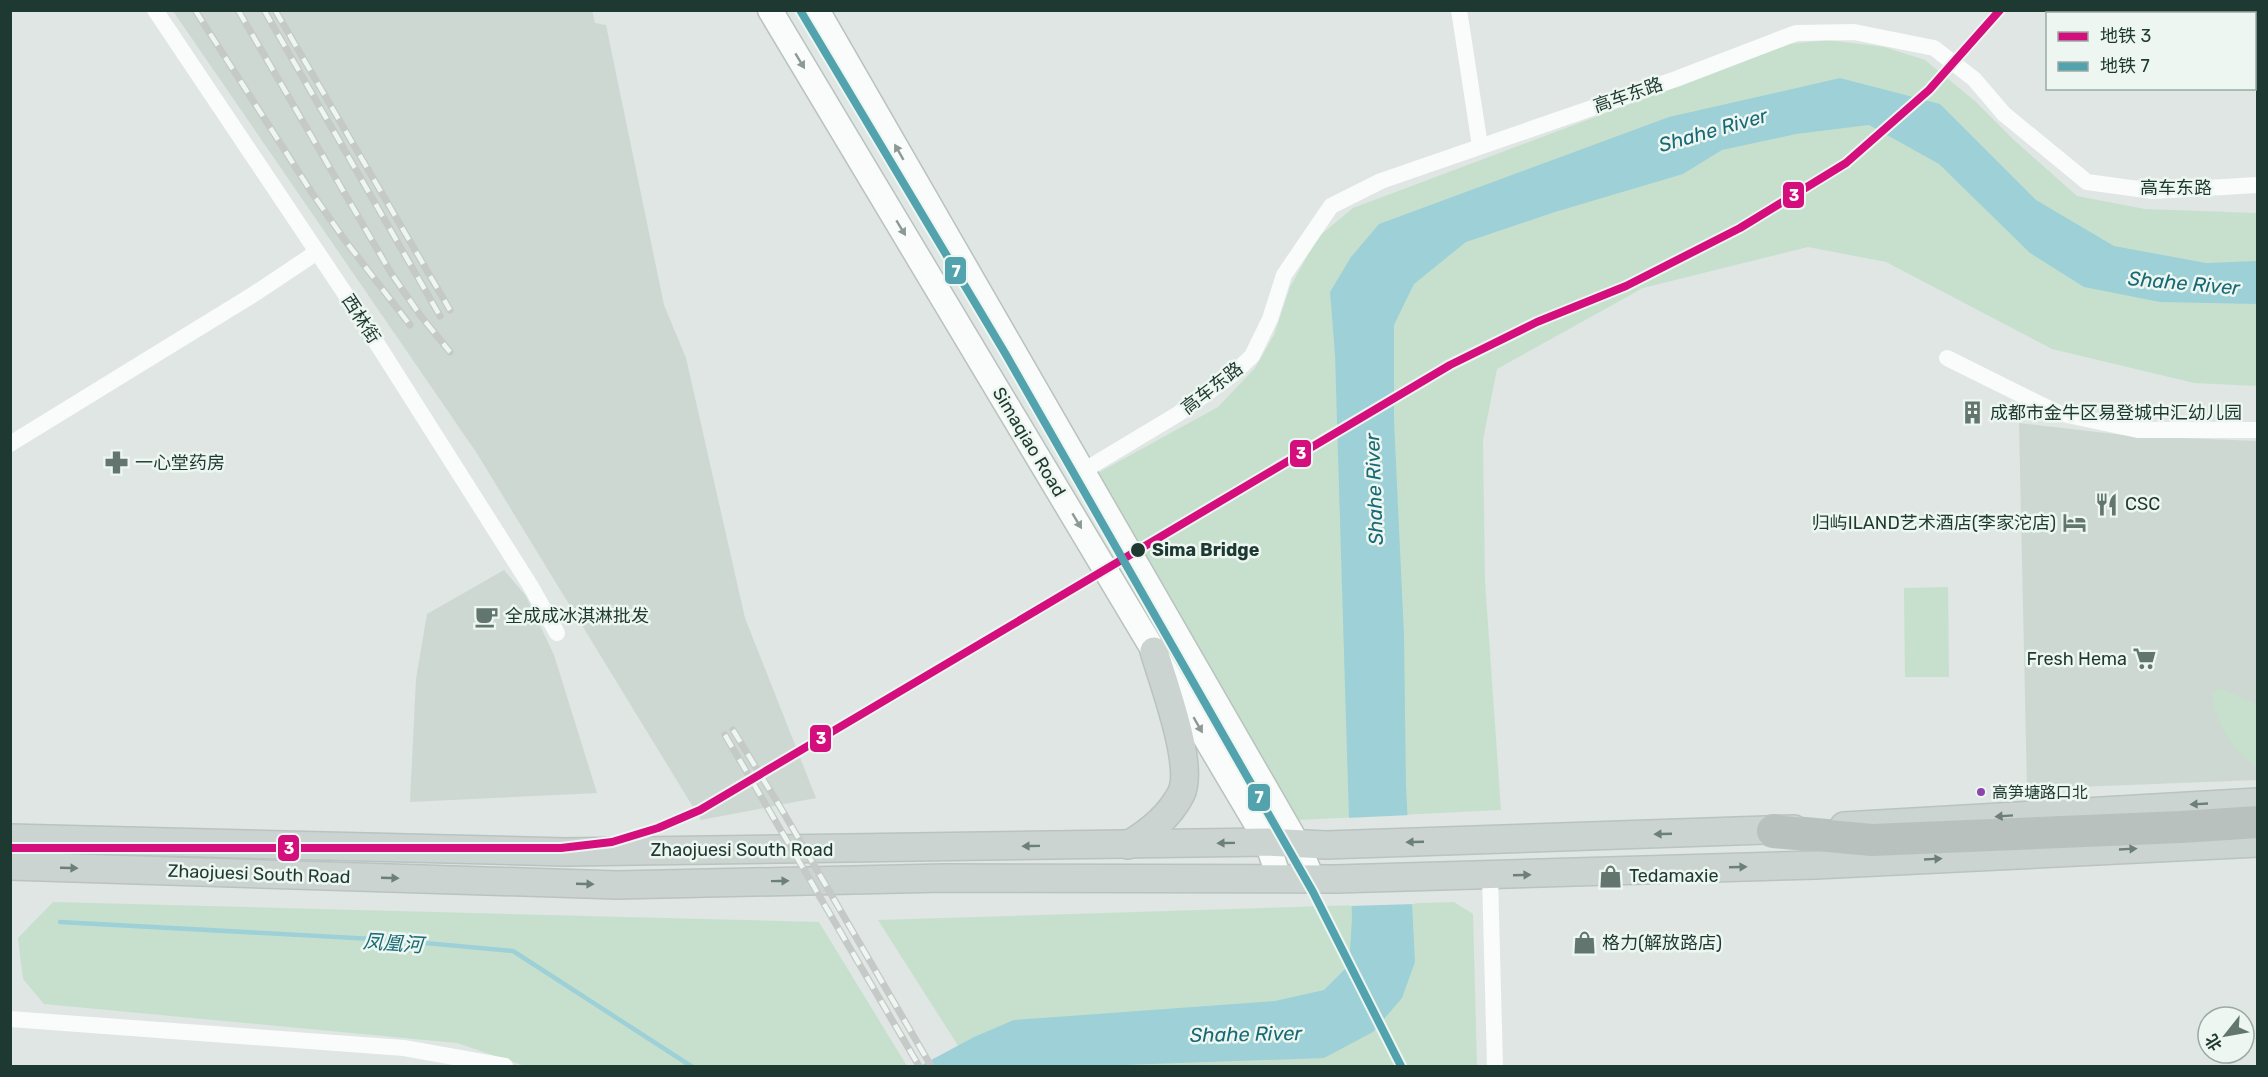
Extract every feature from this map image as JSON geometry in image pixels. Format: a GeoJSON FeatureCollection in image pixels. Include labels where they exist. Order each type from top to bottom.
{"type":"FeatureCollection","features":[{"type":"Feature","properties":{"kind":"highway"},"geometry":{"type":"LineString","coordinates":[[1773,831],[1872,840],[2181,828],[2258,822]]}},
{"type":"Feature","properties":{"kind":"main road","name":"Simaqiao Road"},"geometry":{"type":"LineString","coordinates":[[770,10],[1267,842],[1279,878]]}},
{"type":"Feature","properties":{"kind":"main road","name":"Simaqiao Road"},"geometry":{"type":"LineString","coordinates":[[817,10],[1297,843],[1324,879]]}},
{"type":"Feature","properties":{"kind":"main road"},"geometry":{"type":"LineString","coordinates":[[1128,844],[1148,833],[1167,815],[1182,792],[1185,771],[1178,731],[1154,651]]}},
{"type":"Feature","properties":{"kind":"main road","name":"Zhaojuesi South Road"},"geometry":{"type":"LineString","coordinates":[[10,838],[565,852],[1267,842],[1326,845],[1773,831],[2258,802]]}},
{"type":"Feature","properties":{"kind":"main road","name":"Zhaojuesi South Road"},"geometry":{"type":"LineString","coordinates":[[10,866],[617,885],[944,878],[1324,879],[1464,877],[1816,865],[2258,843]]}},
{"type":"Feature","properties":{"kind":"street","name":"西林街"},"geometry":{"type":"LineString","coordinates":[[155,10],[316,252],[530,585],[557,633]]}},
{"type":"Feature","properties":{"kind":"street"},"geometry":{"type":"LineString","coordinates":[[1459,10],[1480,146]]}},
{"type":"Feature","properties":{"kind":"street","name":"高车东路"},"geometry":{"type":"LineString","coordinates":[[1083,471],[1178,414],[1233,374],[1252,356],[1270,319],[1284,275],[1330,206],[1381,181],[1676,79],[1796,33],[1854,32],[1934,48],[1974,79],[2004,114],[2087,182],[2153,191],[2258,185]]}},
{"type":"Feature","properties":{"kind":"street"},"geometry":{"type":"LineString","coordinates":[[10,444],[254,294],[316,252]]}},
{"type":"Feature","properties":{"kind":"street"},"geometry":{"type":"LineString","coordinates":[[1947,358],[2058,413],[2138,430],[2258,429]]}},
{"type":"Feature","properties":{"kind":"street"},"geometry":{"type":"LineString","coordinates":[[1490,876],[1495,1066]]}},
{"type":"Feature","properties":{"kind":"street"},"geometry":{"type":"LineString","coordinates":[[10,1019],[404,1047],[505,1066]]}},
{"type":"Feature","properties":{"kind":"shaded area"},"geometry":{"type":"Polygon","coordinates":[[[592,10],[595,23],[606,25],[664,305],[686,358],[745,618],[816,798],[701,820],[476,452],[173,11],[592,10]]]}},
{"type":"Feature","properties":{"kind":"shaded area"},"geometry":{"type":"Polygon","coordinates":[[[2019,423],[2132,436],[2257,441],[2257,780],[2027,789],[2019,423]]]}},
{"type":"Feature","properties":{"kind":"shaded area"},"geometry":{"type":"Polygon","coordinates":[[[504,570],[526,596],[554,655],[597,793],[410,802],[416,679],[427,614],[504,570]]]}},
{"type":"Feature","properties":{"kind":"green space"},"geometry":{"type":"Polygon","coordinates":[[[1827,40],[1884,47],[1925,60],[1975,101],[2015,141],[2077,196],[2145,209],[2257,213],[2257,386],[2194,383],[2052,349],[1886,262],[1808,247],[1643,288],[1497,369],[1483,440],[1485,581],[1501,810],[1297,820],[1096,474],[1218,407],[1255,368],[1274,335],[1290,287],[1318,237],[1353,208],[1790,44],[1827,40]]]}},
{"type":"Feature","properties":{"kind":"green space"},"geometry":{"type":"Polygon","coordinates":[[[1948,587],[1949,677],[1905,677],[1904,588],[1948,587]]]}},
{"type":"Feature","properties":{"kind":"green space"},"geometry":{"type":"Polygon","coordinates":[[[2220,688],[2257,705],[2257,767],[2233,745],[2221,725],[2212,693],[2220,688]]]}},
{"type":"Feature","properties":{"kind":"green space"},"geometry":{"type":"Polygon","coordinates":[[[53,902],[819,922],[907,1066],[525,1066],[457,1043],[44,1004],[23,979],[18,938],[53,902]]]}},
{"type":"Feature","properties":{"kind":"green space"},"geometry":{"type":"Polygon","coordinates":[[[1454,902],[1473,914],[1477,1066],[971,1066],[878,920],[1454,902]]]}},
{"type":"Feature","properties":{"kind":"water","name":"Shahe River"},"geometry":{"type":"Polygon","coordinates":[[[1840,78],[1940,104],[2036,200],[2114,246],[2206,263],[2257,261],[2257,304],[2160,302],[2084,287],[2030,253],[1939,164],[1869,125],[1796,134],[1722,150],[1683,174],[1555,212],[1466,242],[1414,284],[1394,325],[1394,420],[1404,635],[1406,786],[1415,962],[1402,998],[1373,1032],[1324,1058],[1094,1066],[920,1066],[974,1037],[1014,1020],[1275,1001],[1324,990],[1349,965],[1352,919],[1335,355],[1330,292],[1351,257],[1379,224],[1669,117],[1840,78]]]}},
{"type":"Feature","properties":{"kind":"pier"},"geometry":{"type":"Polygon","coordinates":[[[1411,815],[1415,904],[1349,906],[1346,818],[1411,815]]]}},
{"type":"Feature","properties":{"kind":"waterway","name":"凤凰河"},"geometry":{"type":"LineString","coordinates":[[60,922],[392,940],[513,951],[691,1066]]}},
{"type":"Feature","properties":{"kind":"railway"},"geometry":{"type":"LineString","coordinates":[[195,10],[312,193],[410,325]]}},
{"type":"Feature","properties":{"kind":"railway"},"geometry":{"type":"LineString","coordinates":[[238,10],[391,273],[420,315],[450,352]]}},
{"type":"Feature","properties":{"kind":"railway"},"geometry":{"type":"LineString","coordinates":[[264,10],[440,316]]}},
{"type":"Feature","properties":{"kind":"railway"},"geometry":{"type":"LineString","coordinates":[[275,10],[450,310]]}},
{"type":"Feature","properties":{"kind":"railway"},"geometry":{"type":"LineString","coordinates":[[733,730],[931,1066]]}},
{"type":"Feature","properties":{"kind":"railway"},"geometry":{"type":"LineString","coordinates":[[725,735],[919,1066]]}},
{"type":"Feature","properties":{"kind":"metro line","name":"7"},"geometry":{"type":"LineString","coordinates":[[800,10],[1005,353],[1313,892],[1401,1066]]}},
{"type":"Feature","properties":{"kind":"metro line","name":"3"},"geometry":{"type":"LineString","coordinates":[[10,848],[561,848],[612,842],[658,828],[700,810],[1450,365],[1537,322],[1626,286],[1740,228],[1846,163],[1929,90],[2000,10]]}},
{"type":"Feature","properties":{"kind":"place","name":"成都市金牛区易登城中汇幼儿园"},"geometry":{"type":"Point","coordinates":[1972,413]}},
{"type":"Feature","properties":{"kind":"place","name":"一心堂药房"},"geometry":{"type":"Point","coordinates":[117,463]}},
{"type":"Feature","properties":{"kind":"place","name":"CSC"},"geometry":{"type":"Point","coordinates":[2107,504]}},
{"type":"Feature","properties":{"kind":"place","name":"归屿ILAND艺术酒店(李家沱店)"},"geometry":{"type":"Point","coordinates":[2074,523]}},
{"type":"Feature","properties":{"kind":"place","name":"Sima Bridge"},"geometry":{"type":"Point","coordinates":[1138,550]}},
{"type":"Feature","properties":{"kind":"place","name":"全成成冰淇淋批发"},"geometry":{"type":"Point","coordinates":[487,616]}},
{"type":"Feature","properties":{"kind":"place","name":"Fresh Hema"},"geometry":{"type":"Point","coordinates":[2145,659]}},
{"type":"Feature","properties":{"kind":"place","name":"高笋塘路口北"},"geometry":{"type":"Point","coordinates":[1981,792]}},
{"type":"Feature","properties":{"kind":"place","name":"Tedamaxie"},"geometry":{"type":"Point","coordinates":[1611,876]}},
{"type":"Feature","properties":{"kind":"place","name":"格力(解放路店)"},"geometry":{"type":"Point","coordinates":[1584,943]}}]}
